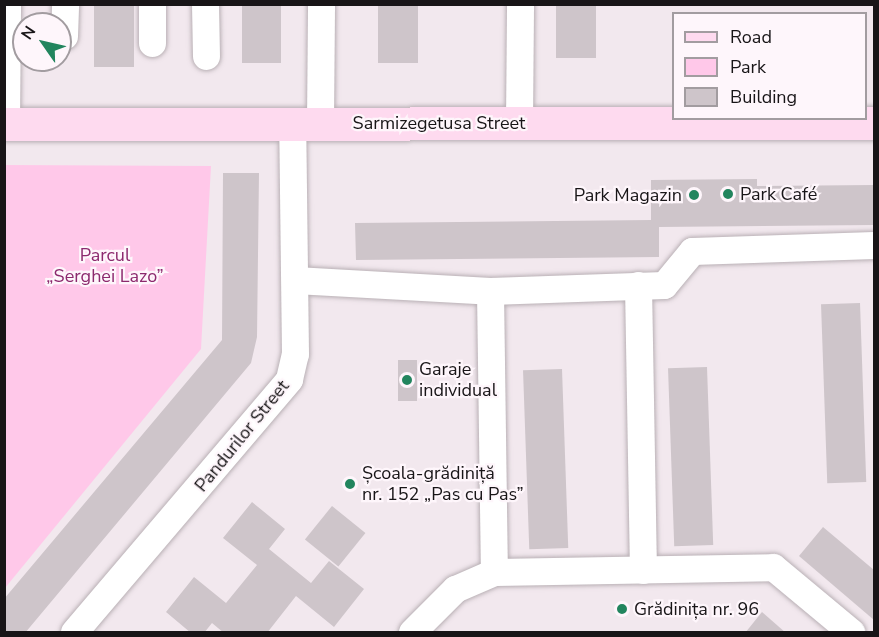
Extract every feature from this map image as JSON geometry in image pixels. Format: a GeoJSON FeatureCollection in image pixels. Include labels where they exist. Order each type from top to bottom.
{"type":"FeatureCollection","features":[{"type":"Feature","properties":{"kind":"main road","name":"Sarmizegetusa Street"},"geometry":{"type":"LineString","coordinates":[[5,124],[874,123]]}},
{"type":"Feature","properties":{"kind":"street"},"geometry":{"type":"LineString","coordinates":[[5,124],[7,4]]}},
{"type":"Feature","properties":{"kind":"street"},"geometry":{"type":"LineString","coordinates":[[152,4],[152,43]]}},
{"type":"Feature","properties":{"kind":"street"},"geometry":{"type":"LineString","coordinates":[[205,4],[206,56]]}},
{"type":"Feature","properties":{"kind":"street","name":"Pandurilor Street"},"geometry":{"type":"LineString","coordinates":[[74,633],[282,391],[293,366],[295,280],[306,123],[321,4]]}},
{"type":"Feature","properties":{"kind":"street"},"geometry":{"type":"LineString","coordinates":[[519,123],[520,4]]}},
{"type":"Feature","properties":{"kind":"street"},"geometry":{"type":"LineString","coordinates":[[295,280],[490,291],[664,285],[692,251],[874,245]]}},
{"type":"Feature","properties":{"kind":"street"},"geometry":{"type":"LineString","coordinates":[[638,285],[643,570]]}},
{"type":"Feature","properties":{"kind":"street"},"geometry":{"type":"LineString","coordinates":[[490,291],[495,572]]}},
{"type":"Feature","properties":{"kind":"street"},"geometry":{"type":"LineString","coordinates":[[412,633],[455,589],[495,572],[773,567],[851,633]]}},
{"type":"Feature","properties":{"kind":"green space","name":"Parcul „Serghei Lazo”"},"geometry":{"type":"Polygon","coordinates":[[[5,165],[211,166],[201,349],[5,588],[5,165]]]}},
{"type":"Feature","properties":{"kind":"building"},"geometry":{"type":"Polygon","coordinates":[[[94,4],[134,4],[134,67],[94,67],[94,4]]]}},
{"type":"Feature","properties":{"kind":"building"},"geometry":{"type":"Polygon","coordinates":[[[242,4],[281,4],[281,63],[242,63],[242,4]]]}},
{"type":"Feature","properties":{"kind":"building"},"geometry":{"type":"Polygon","coordinates":[[[378,4],[418,4],[418,63],[378,63],[378,4]]]}},
{"type":"Feature","properties":{"kind":"building"},"geometry":{"type":"Polygon","coordinates":[[[556,4],[596,4],[596,58],[556,58],[556,4]]]}},
{"type":"Feature","properties":{"kind":"building"},"geometry":{"type":"Polygon","coordinates":[[[223,173],[259,173],[257,337],[251,363],[25,633],[4,633],[4,599],[222,340],[223,173]]]}},
{"type":"Feature","properties":{"kind":"building"},"geometry":{"type":"Polygon","coordinates":[[[757,179],[757,186],[874,185],[874,225],[659,227],[659,257],[356,260],[355,223],[651,220],[651,180],[757,179]]]}},
{"type":"Feature","properties":{"kind":"building"},"geometry":{"type":"Polygon","coordinates":[[[860,303],[866,482],[827,483],[821,304],[860,303]]]}},
{"type":"Feature","properties":{"kind":"building","name":"Garaje individual"},"geometry":{"type":"Polygon","coordinates":[[[398,360],[417,360],[417,401],[398,401],[398,360]]]}},
{"type":"Feature","properties":{"kind":"building"},"geometry":{"type":"Polygon","coordinates":[[[707,367],[713,545],[674,546],[668,368],[707,367]]]}},
{"type":"Feature","properties":{"kind":"building"},"geometry":{"type":"Polygon","coordinates":[[[562,369],[568,548],[529,549],[523,370],[562,369]]]}},
{"type":"Feature","properties":{"kind":"building"},"geometry":{"type":"Polygon","coordinates":[[[252,502],[285,529],[269,549],[311,583],[329,561],[364,589],[334,627],[296,596],[267,633],[224,633],[212,623],[204,633],[191,633],[166,612],[194,577],[226,603],[257,565],[223,538],[252,502]]]}},
{"type":"Feature","properties":{"kind":"building"},"geometry":{"type":"Polygon","coordinates":[[[332,506],[365,533],[338,566],[305,539],[332,506]]]}},
{"type":"Feature","properties":{"kind":"building"},"geometry":{"type":"Polygon","coordinates":[[[823,527],[874,570],[874,620],[799,556],[823,527]]]}},
{"type":"Feature","properties":{"kind":"building"},"geometry":{"type":"Polygon","coordinates":[[[762,612],[786,633],[745,633],[762,612]]]}},
{"type":"Feature","properties":{"kind":"place","name":"Park Café"},"geometry":{"type":"Point","coordinates":[728,194]}},
{"type":"Feature","properties":{"kind":"place","name":"Park Magazin"},"geometry":{"type":"Point","coordinates":[694,195]}},
{"type":"Feature","properties":{"kind":"place","name":"Garaje individual"},"geometry":{"type":"Point","coordinates":[407,380]}},
{"type":"Feature","properties":{"kind":"place","name":"Școala-grădiniță nr. 152 „Pas cu Pas”"},"geometry":{"type":"Point","coordinates":[350,484]}},
{"type":"Feature","properties":{"kind":"place","name":"Grădinița nr. 96"},"geometry":{"type":"Point","coordinates":[622,609]}}]}
